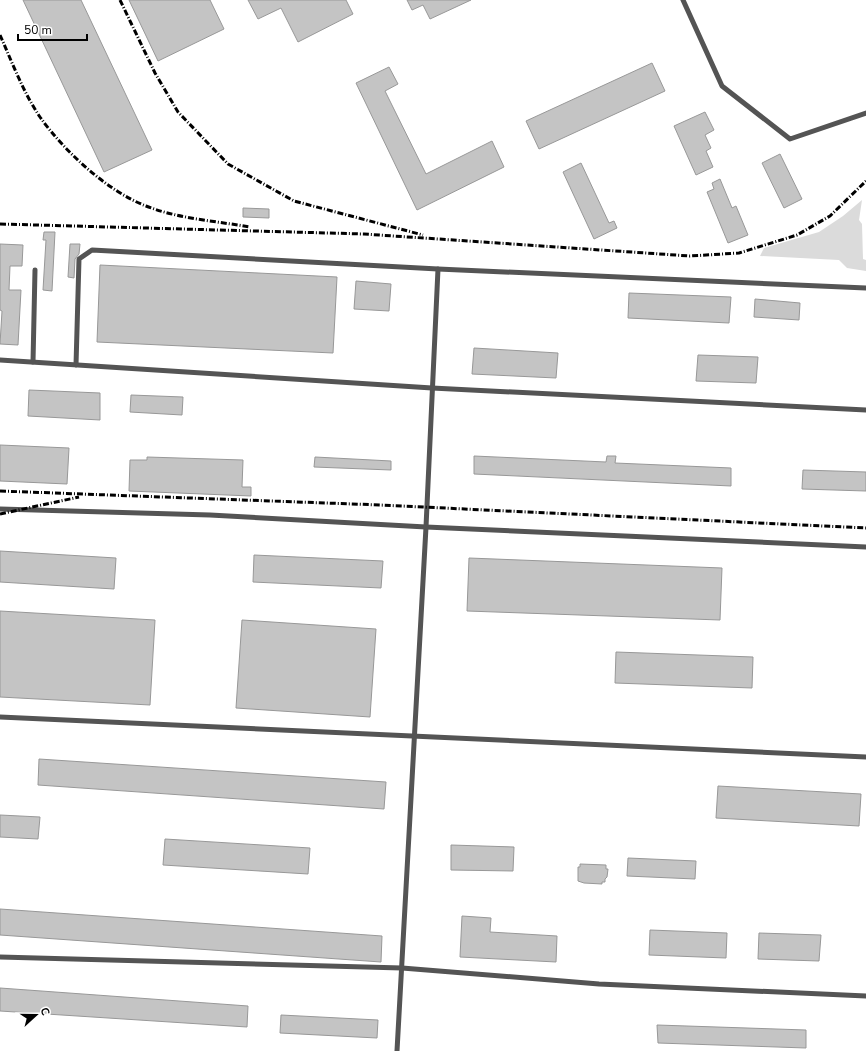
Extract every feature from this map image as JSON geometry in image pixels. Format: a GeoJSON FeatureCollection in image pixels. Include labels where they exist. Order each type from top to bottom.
{"type":"FeatureCollection","features":[{"type":"Feature","properties":{"kind":"lane"},"geometry":{"type":"LineString","coordinates":[[683,0],[722,86],[790,140],[866,113]]}},
{"type":"Feature","properties":{"kind":"lane"},"geometry":{"type":"LineString","coordinates":[[76,365],[79,259],[92,250],[438,269],[866,288]]}},
{"type":"Feature","properties":{"kind":"lane"},"geometry":{"type":"LineString","coordinates":[[398,1051],[438,269]]}},
{"type":"Feature","properties":{"kind":"lane"},"geometry":{"type":"LineString","coordinates":[[33,362],[35,270]]}},
{"type":"Feature","properties":{"kind":"lane"},"geometry":{"type":"LineString","coordinates":[[0,360],[432,388],[866,410]]}},
{"type":"Feature","properties":{"kind":"lane"},"geometry":{"type":"LineString","coordinates":[[0,509],[210,515],[426,527],[866,547]]}},
{"type":"Feature","properties":{"kind":"lane"},"geometry":{"type":"LineString","coordinates":[[0,716],[866,757]]}},
{"type":"Feature","properties":{"kind":"lane"},"geometry":{"type":"LineString","coordinates":[[0,957],[402,968],[599,984],[866,996]]}},
{"type":"Feature","properties":{"kind":"shaded area"},"geometry":{"type":"Polygon","coordinates":[[[862,200],[859,220],[862,224],[863,259],[866,260],[866,271],[847,268],[839,260],[760,256],[764,248],[819,232],[843,216],[862,200]]]}},
{"type":"Feature","properties":{"kind":"building"},"geometry":{"type":"Polygon","coordinates":[[[23,0],[81,0],[152,150],[104,172],[23,0]]]}},
{"type":"Feature","properties":{"kind":"building"},"geometry":{"type":"Polygon","coordinates":[[[129,0],[210,0],[224,29],[158,61],[129,0]]]}},
{"type":"Feature","properties":{"kind":"building"},"geometry":{"type":"Polygon","coordinates":[[[248,0],[346,0],[353,14],[298,42],[281,8],[258,19],[248,0]]]}},
{"type":"Feature","properties":{"kind":"building"},"geometry":{"type":"Polygon","coordinates":[[[407,0],[471,0],[430,19],[423,5],[412,10],[407,0]]]}},
{"type":"Feature","properties":{"kind":"building"},"geometry":{"type":"Polygon","coordinates":[[[652,63],[665,91],[539,149],[526,121],[652,63]]]}},
{"type":"Feature","properties":{"kind":"building"},"geometry":{"type":"Polygon","coordinates":[[[389,67],[398,84],[385,91],[426,174],[492,141],[504,167],[417,210],[356,83],[389,67]]]}},
{"type":"Feature","properties":{"kind":"building"},"geometry":{"type":"Polygon","coordinates":[[[705,112],[714,130],[705,135],[711,148],[706,151],[713,167],[696,175],[674,126],[705,112]]]}},
{"type":"Feature","properties":{"kind":"building"},"geometry":{"type":"Polygon","coordinates":[[[780,154],[802,199],[784,208],[762,163],[780,154]]]}},
{"type":"Feature","properties":{"kind":"building"},"geometry":{"type":"Polygon","coordinates":[[[581,163],[609,223],[614,221],[617,228],[594,239],[563,172],[581,163]]]}},
{"type":"Feature","properties":{"kind":"building"},"geometry":{"type":"Polygon","coordinates":[[[720,179],[732,208],[736,206],[748,235],[728,243],[707,192],[714,189],[712,183],[720,179]]]}},
{"type":"Feature","properties":{"kind":"building"},"geometry":{"type":"Polygon","coordinates":[[[243,208],[269,209],[269,218],[243,217],[243,208]]]}},
{"type":"Feature","properties":{"kind":"building"},"geometry":{"type":"Polygon","coordinates":[[[44,232],[55,232],[52,291],[43,290],[46,240],[43,240],[44,232]]]}},
{"type":"Feature","properties":{"kind":"building"},"geometry":{"type":"Polygon","coordinates":[[[0,244],[23,245],[22,266],[10,266],[9,290],[21,290],[18,345],[0,344],[2,311],[0,310],[0,244]]]}},
{"type":"Feature","properties":{"kind":"building"},"geometry":{"type":"Polygon","coordinates":[[[70,244],[80,244],[79,254],[75,259],[74,278],[68,277],[70,244]]]}},
{"type":"Feature","properties":{"kind":"building"},"geometry":{"type":"Polygon","coordinates":[[[100,265],[337,277],[333,353],[97,342],[100,265]]]}},
{"type":"Feature","properties":{"kind":"building"},"geometry":{"type":"Polygon","coordinates":[[[356,281],[391,284],[389,311],[354,309],[356,281]]]}},
{"type":"Feature","properties":{"kind":"building"},"geometry":{"type":"Polygon","coordinates":[[[629,293],[731,297],[729,323],[628,318],[629,293]]]}},
{"type":"Feature","properties":{"kind":"building"},"geometry":{"type":"Polygon","coordinates":[[[755,299],[800,303],[799,320],[754,317],[755,299]]]}},
{"type":"Feature","properties":{"kind":"building"},"geometry":{"type":"Polygon","coordinates":[[[474,348],[558,353],[556,378],[472,374],[474,348]]]}},
{"type":"Feature","properties":{"kind":"building"},"geometry":{"type":"Polygon","coordinates":[[[698,355],[758,357],[756,383],[696,381],[698,355]]]}},
{"type":"Feature","properties":{"kind":"building"},"geometry":{"type":"Polygon","coordinates":[[[29,390],[100,393],[100,420],[28,416],[29,390]]]}},
{"type":"Feature","properties":{"kind":"building"},"geometry":{"type":"Polygon","coordinates":[[[131,395],[183,397],[182,415],[130,412],[131,395]]]}},
{"type":"Feature","properties":{"kind":"building"},"geometry":{"type":"Polygon","coordinates":[[[0,445],[69,448],[67,484],[0,481],[0,445]]]}},
{"type":"Feature","properties":{"kind":"building"},"geometry":{"type":"Polygon","coordinates":[[[474,456],[606,462],[607,456],[616,456],[615,463],[731,468],[731,486],[474,474],[474,456]]]}},
{"type":"Feature","properties":{"kind":"building"},"geometry":{"type":"Polygon","coordinates":[[[147,457],[243,460],[242,487],[251,487],[251,496],[129,491],[130,460],[147,460],[147,457]]]}},
{"type":"Feature","properties":{"kind":"building"},"geometry":{"type":"Polygon","coordinates":[[[315,457],[391,461],[391,470],[314,467],[315,457]]]}},
{"type":"Feature","properties":{"kind":"building"},"geometry":{"type":"Polygon","coordinates":[[[803,470],[866,472],[866,491],[802,489],[803,470]]]}},
{"type":"Feature","properties":{"kind":"building"},"geometry":{"type":"Polygon","coordinates":[[[0,551],[116,558],[114,589],[0,582],[0,551]]]}},
{"type":"Feature","properties":{"kind":"building"},"geometry":{"type":"Polygon","coordinates":[[[254,555],[383,561],[381,588],[253,582],[254,555]]]}},
{"type":"Feature","properties":{"kind":"building"},"geometry":{"type":"Polygon","coordinates":[[[469,558],[722,568],[720,620],[467,611],[469,558]]]}},
{"type":"Feature","properties":{"kind":"building"},"geometry":{"type":"Polygon","coordinates":[[[0,611],[155,620],[150,705],[0,697],[0,611]]]}},
{"type":"Feature","properties":{"kind":"building"},"geometry":{"type":"Polygon","coordinates":[[[242,620],[376,629],[370,717],[236,708],[242,620]]]}},
{"type":"Feature","properties":{"kind":"building"},"geometry":{"type":"Polygon","coordinates":[[[616,652],[753,657],[752,688],[615,683],[616,652]]]}},
{"type":"Feature","properties":{"kind":"building"},"geometry":{"type":"Polygon","coordinates":[[[39,759],[386,782],[384,809],[38,785],[39,759]]]}},
{"type":"Feature","properties":{"kind":"building"},"geometry":{"type":"Polygon","coordinates":[[[718,786],[861,794],[859,826],[716,818],[718,786]]]}},
{"type":"Feature","properties":{"kind":"building"},"geometry":{"type":"Polygon","coordinates":[[[0,815],[40,817],[38,839],[0,837],[0,815]]]}},
{"type":"Feature","properties":{"kind":"building"},"geometry":{"type":"Polygon","coordinates":[[[165,839],[310,848],[308,874],[163,865],[165,839]]]}},
{"type":"Feature","properties":{"kind":"building"},"geometry":{"type":"Polygon","coordinates":[[[451,845],[514,847],[513,871],[451,870],[451,845]]]}},
{"type":"Feature","properties":{"kind":"building"},"geometry":{"type":"Polygon","coordinates":[[[628,858],[696,861],[695,879],[627,876],[628,858]]]}},
{"type":"Feature","properties":{"kind":"building"},"geometry":{"type":"Polygon","coordinates":[[[580,864],[606,865],[606,869],[608,869],[605,882],[602,882],[602,884],[584,883],[578,881],[578,867],[580,867],[580,864]]]}},
{"type":"Feature","properties":{"kind":"building"},"geometry":{"type":"Polygon","coordinates":[[[0,909],[382,936],[381,962],[0,935],[0,909]]]}},
{"type":"Feature","properties":{"kind":"building"},"geometry":{"type":"Polygon","coordinates":[[[462,916],[491,918],[490,932],[557,936],[556,962],[460,957],[462,916]]]}},
{"type":"Feature","properties":{"kind":"building"},"geometry":{"type":"Polygon","coordinates":[[[650,930],[727,933],[726,958],[649,955],[650,930]]]}},
{"type":"Feature","properties":{"kind":"building"},"geometry":{"type":"Polygon","coordinates":[[[759,933],[821,935],[819,961],[758,959],[759,933]]]}},
{"type":"Feature","properties":{"kind":"building"},"geometry":{"type":"Polygon","coordinates":[[[0,988],[248,1006],[247,1027],[0,1011],[0,988]]]}},
{"type":"Feature","properties":{"kind":"building"},"geometry":{"type":"Polygon","coordinates":[[[281,1015],[378,1020],[377,1038],[280,1033],[281,1015]]]}},
{"type":"Feature","properties":{"kind":"building"},"geometry":{"type":"Polygon","coordinates":[[[657,1025],[806,1030],[806,1048],[658,1043],[657,1025]]]}},
{"type":"Feature","properties":{"kind":"railway"},"geometry":{"type":"LineString","coordinates":[[120,0],[155,73],[178,112],[228,164],[294,201],[423,235]]}},
{"type":"Feature","properties":{"kind":"railway"},"geometry":{"type":"LineString","coordinates":[[0,35],[23,87],[40,117],[61,143],[87,169],[116,191],[146,206],[184,217],[250,227]]}},
{"type":"Feature","properties":{"kind":"railway"},"geometry":{"type":"LineString","coordinates":[[0,224],[364,234],[690,256],[739,253],[797,235],[830,216],[866,181]]}},
{"type":"Feature","properties":{"kind":"railway"},"geometry":{"type":"LineString","coordinates":[[0,491],[380,505],[866,528]]}},
{"type":"Feature","properties":{"kind":"railway"},"geometry":{"type":"LineString","coordinates":[[0,514],[79,497]]}}]}
